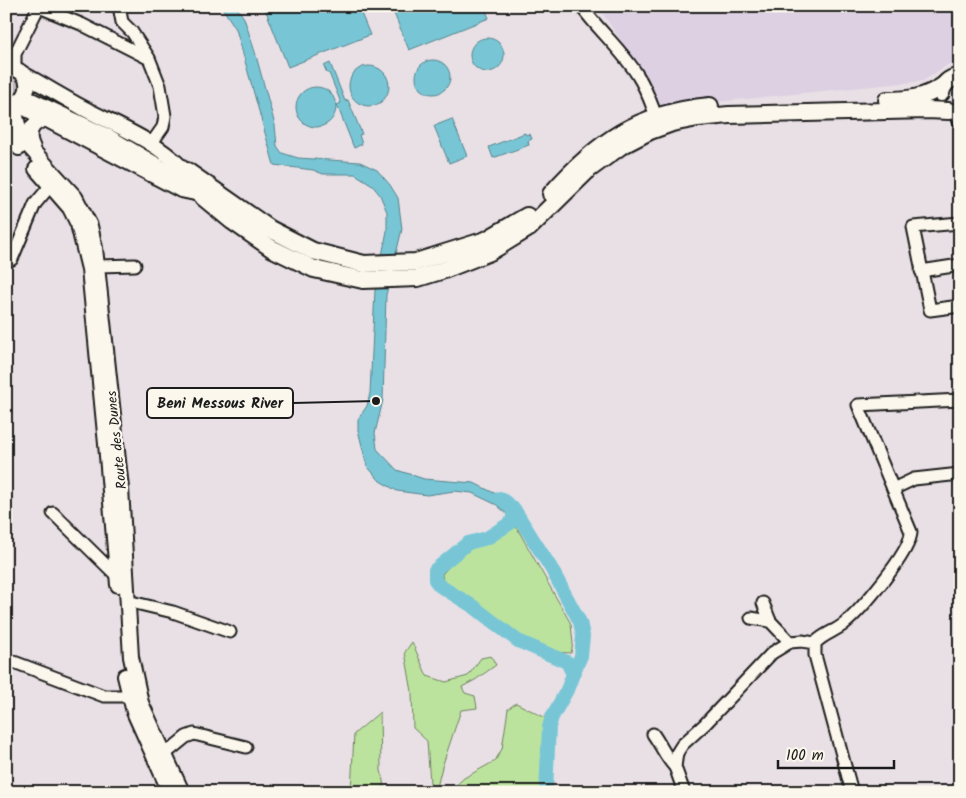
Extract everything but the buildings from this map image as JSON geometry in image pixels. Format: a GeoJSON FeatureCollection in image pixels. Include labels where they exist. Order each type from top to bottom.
{"type":"FeatureCollection","features":[{"type":"Feature","properties":{"kind":"highway"},"geometry":{"type":"LineString","coordinates":[[417,270],[486,240],[524,218],[544,201],[575,166],[614,136],[656,116],[683,108],[724,104],[904,100],[930,94],[949,80],[960,76]]}},
{"type":"Feature","properties":{"kind":"highway"},"geometry":{"type":"LineString","coordinates":[[944,85],[941,96],[942,102],[957,115]]}},
{"type":"Feature","properties":{"kind":"highway"},"geometry":{"type":"LineString","coordinates":[[20,101],[182,168],[278,233],[313,251],[363,272]]}},
{"type":"Feature","properties":{"kind":"highway"},"geometry":{"type":"LineString","coordinates":[[20,101],[106,137],[187,184],[232,221],[271,248],[314,269],[363,272],[444,270],[490,252],[529,228],[553,207],[588,170],[621,146],[650,131],[672,123],[729,115],[927,110],[957,115]]}},
{"type":"Feature","properties":{"kind":"main road"},"geometry":{"type":"LineString","coordinates":[[12,69],[26,79],[27,91],[20,101],[46,119],[181,190],[203,196]]}},
{"type":"Feature","properties":{"kind":"main road"},"geometry":{"type":"LineString","coordinates":[[12,69],[151,144],[172,158],[182,168]]}},
{"type":"Feature","properties":{"kind":"main road","name":"Route des Dunes"},"geometry":{"type":"LineString","coordinates":[[20,101],[22,135],[36,155],[64,185],[82,209],[90,226],[98,266],[120,479],[131,657],[141,703],[182,792]]}},
{"type":"Feature","properties":{"kind":"main road"},"geometry":{"type":"LineString","coordinates":[[36,155],[29,141],[29,131],[35,123],[46,119]]}},
{"type":"Feature","properties":{"kind":"main road","name":"Route des Dunes"},"geometry":{"type":"LineString","coordinates":[[6,125],[20,148],[70,208],[78,224],[89,269],[106,444],[124,669],[129,696],[170,792]]}},
{"type":"Feature","properties":{"kind":"street"},"geometry":{"type":"LineString","coordinates":[[12,69],[15,54],[39,6],[81,24],[149,58]]}},
{"type":"Feature","properties":{"kind":"street"},"geometry":{"type":"LineString","coordinates":[[119,6],[122,22],[132,32],[149,58],[160,86],[165,116],[163,127],[151,144]]}},
{"type":"Feature","properties":{"kind":"street"},"geometry":{"type":"LineString","coordinates":[[581,6],[640,78],[656,116]]}},
{"type":"Feature","properties":{"kind":"street"},"geometry":{"type":"LineString","coordinates":[[6,262],[12,259],[36,204],[51,185]]}},
{"type":"Feature","properties":{"kind":"street"},"geometry":{"type":"LineString","coordinates":[[960,223],[913,227],[930,310],[960,306]]}},
{"type":"Feature","properties":{"kind":"street"},"geometry":{"type":"LineString","coordinates":[[98,266],[135,265]]}},
{"type":"Feature","properties":{"kind":"street"},"geometry":{"type":"LineString","coordinates":[[921,270],[960,265]]}},
{"type":"Feature","properties":{"kind":"street"},"geometry":{"type":"LineString","coordinates":[[852,792],[815,656],[815,643],[823,635],[842,626],[861,609],[902,555],[911,539],[911,532],[858,405],[960,400]]}},
{"type":"Feature","properties":{"kind":"street"},"geometry":{"type":"LineString","coordinates":[[893,489],[914,479],[960,474]]}},
{"type":"Feature","properties":{"kind":"street"},"geometry":{"type":"LineString","coordinates":[[53,513],[117,576]]}},
{"type":"Feature","properties":{"kind":"street"},"geometry":{"type":"LineString","coordinates":[[127,601],[173,612],[230,632]]}},
{"type":"Feature","properties":{"kind":"street"},"geometry":{"type":"LineString","coordinates":[[763,603],[770,621],[790,642]]}},
{"type":"Feature","properties":{"kind":"street"},"geometry":{"type":"LineString","coordinates":[[752,618],[770,621]]}},
{"type":"Feature","properties":{"kind":"street"},"geometry":{"type":"LineString","coordinates":[[675,767],[677,753],[682,745],[705,724],[772,653],[790,642],[815,643]]}},
{"type":"Feature","properties":{"kind":"street"},"geometry":{"type":"LineString","coordinates":[[6,659],[104,696],[129,696]]}},
{"type":"Feature","properties":{"kind":"street"},"geometry":{"type":"LineString","coordinates":[[164,755],[186,737],[194,734],[246,747]]}},
{"type":"Feature","properties":{"kind":"street"},"geometry":{"type":"LineString","coordinates":[[653,734],[669,761],[675,767],[684,792]]}},
{"type":"Feature","properties":{"kind":"shaded area"},"geometry":{"type":"Polygon","coordinates":[[[598,6],[960,6],[960,63],[949,64],[923,81],[655,108],[652,89],[598,6]]]}},
{"type":"Feature","properties":{"kind":"green space"},"geometry":{"type":"Polygon","coordinates":[[[513,526],[517,528],[571,624],[573,643],[571,653],[551,652],[518,637],[443,583],[442,574],[470,546],[491,540],[513,526]]]}},
{"type":"Feature","properties":{"kind":"green space"},"geometry":{"type":"Polygon","coordinates":[[[412,642],[427,676],[446,682],[468,676],[481,658],[491,656],[496,665],[462,687],[465,693],[475,696],[477,708],[461,710],[436,791],[430,783],[427,741],[413,728],[412,692],[405,652],[412,642]]]}},
{"type":"Feature","properties":{"kind":"green space"},"geometry":{"type":"Polygon","coordinates":[[[516,703],[546,718],[541,792],[449,792],[464,778],[495,761],[502,749],[508,709],[516,703]]]}},
{"type":"Feature","properties":{"kind":"green space"},"geometry":{"type":"Polygon","coordinates":[[[380,712],[381,770],[385,792],[351,792],[354,734],[380,712]]]}},
{"type":"Feature","properties":{"kind":"water"},"geometry":{"type":"Polygon","coordinates":[[[219,6],[236,6],[244,18],[275,125],[277,146],[282,153],[298,158],[360,162],[377,170],[398,198],[402,229],[386,295],[383,400],[375,433],[377,449],[397,470],[424,479],[474,483],[508,500],[514,509],[512,519],[497,505],[472,493],[454,491],[427,495],[397,491],[380,481],[367,466],[358,430],[358,419],[367,406],[370,393],[375,290],[387,231],[387,212],[380,195],[371,184],[355,174],[323,174],[313,170],[274,165],[236,29],[219,6]]]}},
{"type":"Feature","properties":{"kind":"water"},"geometry":{"type":"Polygon","coordinates":[[[264,6],[358,6],[370,35],[288,67],[264,6]]]}},
{"type":"Feature","properties":{"kind":"water"},"geometry":{"type":"Polygon","coordinates":[[[391,6],[484,6],[489,18],[409,50],[391,6]]]}},
{"type":"Feature","properties":{"kind":"water"},"geometry":{"type":"Polygon","coordinates":[[[487,38],[494,39],[499,43],[503,48],[503,62],[499,67],[494,71],[487,72],[480,71],[475,67],[471,62],[470,55],[471,48],[475,43],[480,39],[487,38]]]}},
{"type":"Feature","properties":{"kind":"water"},"geometry":{"type":"Polygon","coordinates":[[[433,60],[440,61],[445,65],[449,70],[449,84],[445,89],[440,93],[433,94],[426,93],[421,89],[417,84],[416,77],[417,70],[421,65],[426,61],[433,60]]]}},
{"type":"Feature","properties":{"kind":"water"},"geometry":{"type":"Polygon","coordinates":[[[330,63],[345,101],[348,100],[362,134],[359,135],[362,144],[354,148],[337,105],[341,103],[329,73],[327,73],[324,66],[330,63]]]}},
{"type":"Feature","properties":{"kind":"water"},"geometry":{"type":"Polygon","coordinates":[[[373,66],[380,69],[386,75],[389,86],[388,94],[380,103],[373,106],[365,106],[358,103],[350,94],[349,82],[352,75],[361,67],[373,66]]]}},
{"type":"Feature","properties":{"kind":"water"},"geometry":{"type":"Polygon","coordinates":[[[320,87],[327,90],[333,96],[336,107],[335,115],[327,124],[320,127],[312,127],[305,124],[297,115],[296,103],[299,96],[308,88],[320,87]]]}},
{"type":"Feature","properties":{"kind":"water"},"geometry":{"type":"Polygon","coordinates":[[[452,119],[467,156],[449,163],[434,126],[452,119]]]}},
{"type":"Feature","properties":{"kind":"water"},"geometry":{"type":"Polygon","coordinates":[[[525,133],[526,135],[530,134],[532,139],[528,141],[529,145],[493,158],[489,147],[525,133]]]}},
{"type":"Feature","properties":{"kind":"waterway"},"geometry":{"type":"LineString","coordinates":[[500,498],[514,509],[512,522],[487,538],[468,543],[435,570],[435,580],[440,586],[474,607],[518,641],[567,662],[573,674],[549,727],[546,792]]}},
{"type":"Feature","properties":{"kind":"waterway"},"geometry":{"type":"LineString","coordinates":[[514,509],[551,568],[580,622],[583,636],[581,656],[573,674]]}},
{"type":"Feature","properties":{"kind":"tunnel"},"geometry":{"type":"LineString","coordinates":[[6,78],[36,93]]}},
{"type":"Feature","properties":{"kind":"place","name":"Beni Messous River"},"geometry":{"type":"Point","coordinates":[376,401]}}]}
